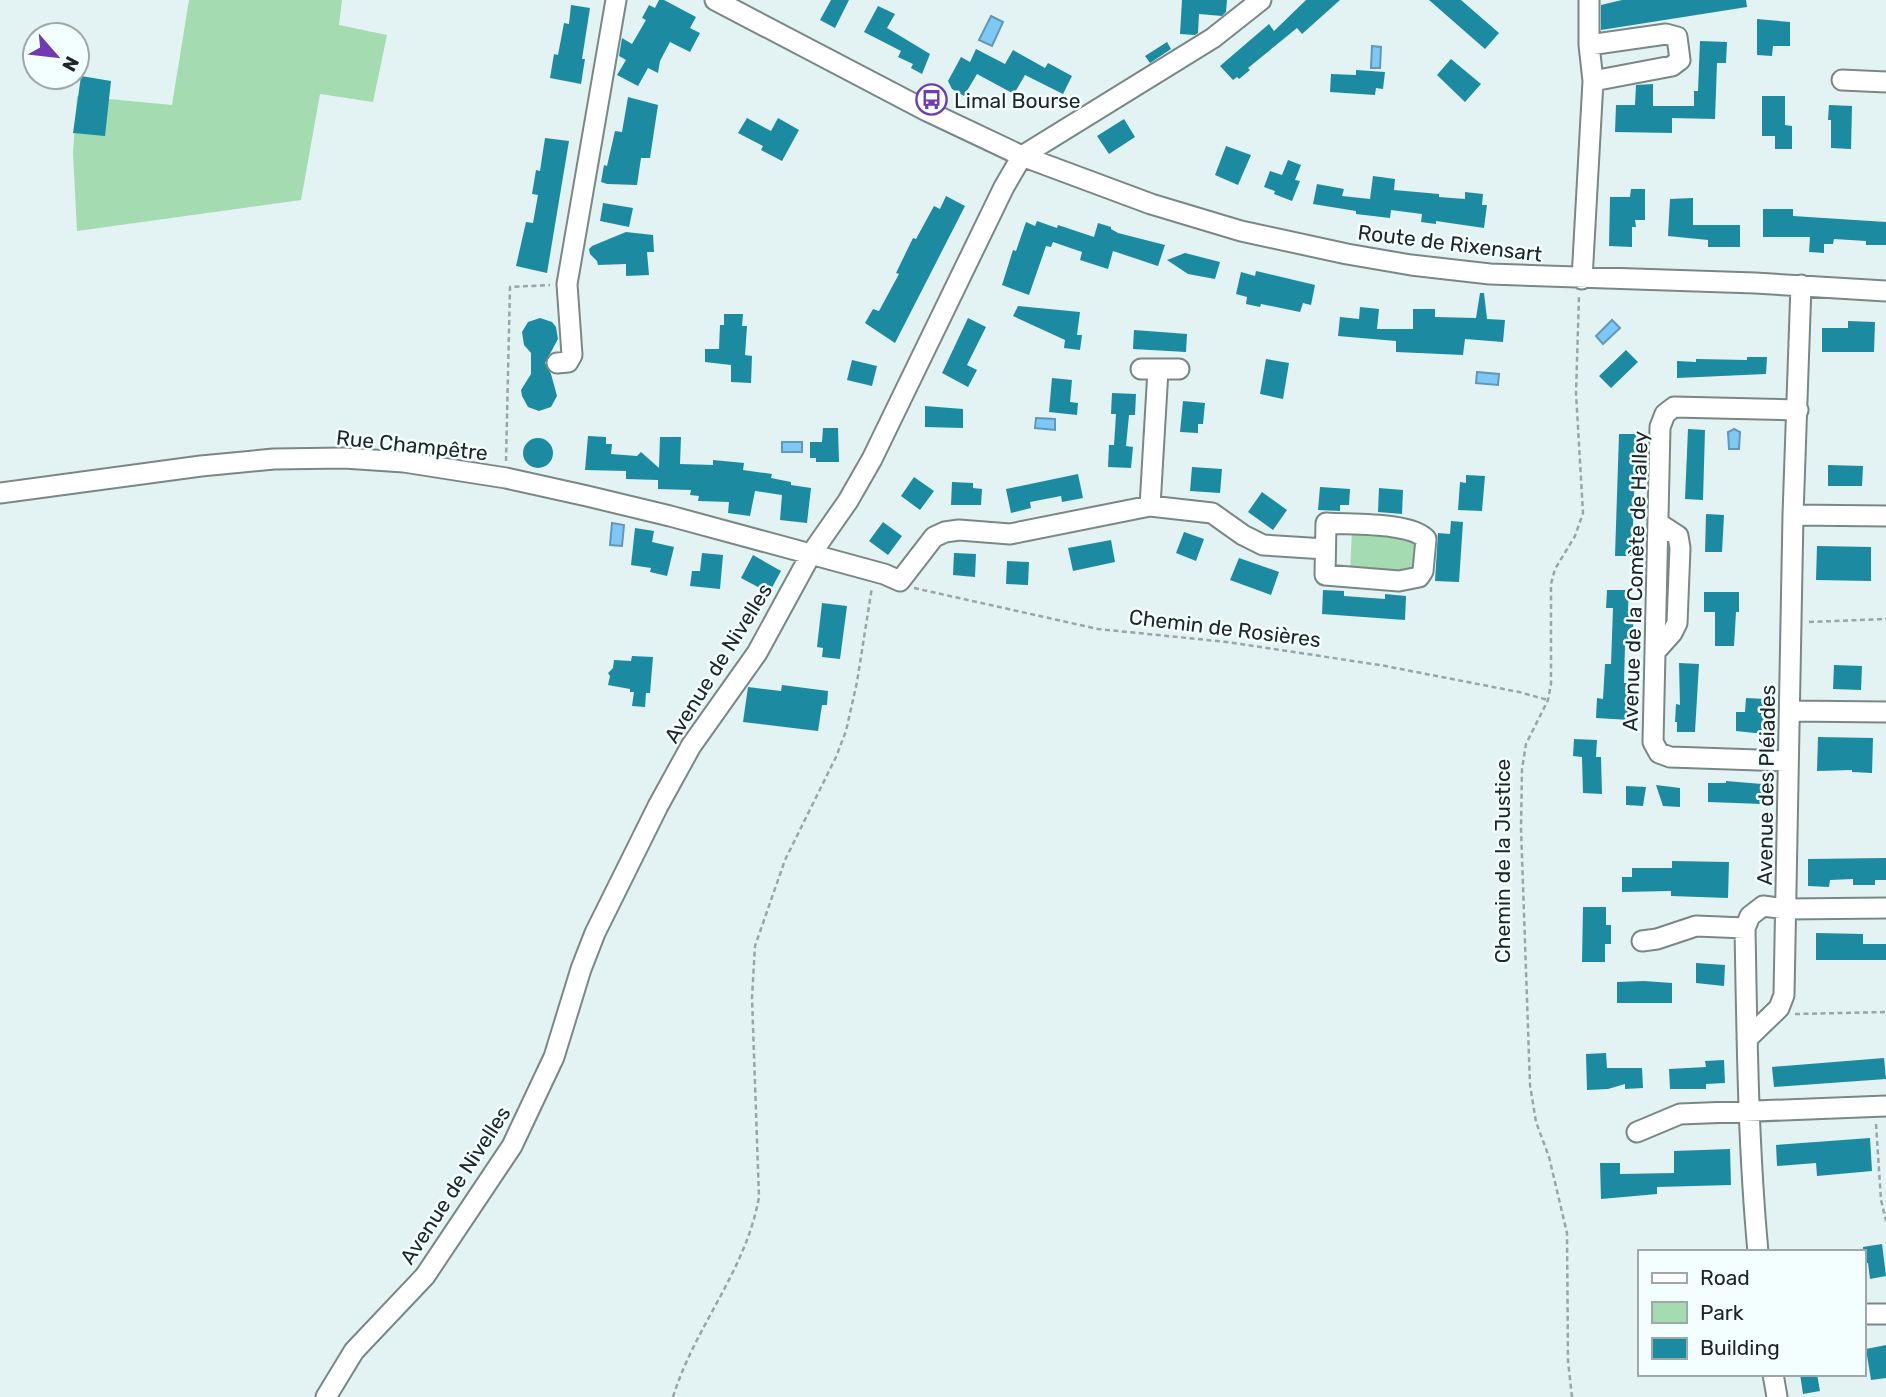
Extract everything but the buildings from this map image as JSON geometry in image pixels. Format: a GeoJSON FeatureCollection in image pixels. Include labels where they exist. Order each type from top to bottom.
{"type":"FeatureCollection","features":[{"type":"Feature","properties":{"kind":"street"},"geometry":{"type":"LineString","coordinates":[[556,363],[568,362],[572,355],[567,282],[616,0]]}},
{"type":"Feature","properties":{"kind":"street","name":"Route de Rixensart"},"geometry":{"type":"LineString","coordinates":[[715,0],[927,111],[1022,156],[1150,204],[1241,231],[1411,265],[1489,274],[1801,285],[1886,291]]}},
{"type":"Feature","properties":{"kind":"street","name":"Avenue de Nivelles"},"geometry":{"type":"LineString","coordinates":[[326,1397],[355,1351],[425,1276],[512,1146],[554,1057],[595,933],[657,806],[691,746],[757,653],[811,554],[848,501],[872,459],[1001,192],[1022,156],[1213,38],[1261,0]]}},
{"type":"Feature","properties":{"kind":"street"},"geometry":{"type":"LineString","coordinates":[[1582,279],[1593,81],[1589,45],[1589,0]]}},
{"type":"Feature","properties":{"kind":"street"},"geometry":{"type":"LineString","coordinates":[[1589,45],[1666,34],[1677,37],[1680,60],[1672,66],[1593,81]]}},
{"type":"Feature","properties":{"kind":"street"},"geometry":{"type":"LineString","coordinates":[[1842,80],[1886,82]]}},
{"type":"Feature","properties":{"kind":"street","name":"Avenue des Pléiades"},"geometry":{"type":"LineString","coordinates":[[1745,928],[1749,916],[1763,906],[1786,909],[1793,515],[1801,285]]}},
{"type":"Feature","properties":{"kind":"street"},"geometry":{"type":"LineString","coordinates":[[1150,506],[1150,369],[1179,369]]}},
{"type":"Feature","properties":{"kind":"street","name":"Avenue de la Comète de Halley"},"geometry":{"type":"LineString","coordinates":[[1788,761],[1670,757],[1659,753],[1653,742],[1660,427],[1665,414],[1674,407],[1798,410]]}},
{"type":"Feature","properties":{"kind":"street","name":"Rue Champêtre"},"geometry":{"type":"LineString","coordinates":[[0,493],[201,466],[286,459],[344,458],[404,462],[506,478],[670,516],[876,572],[900,581]]}},
{"type":"Feature","properties":{"kind":"street"},"geometry":{"type":"LineString","coordinates":[[900,581],[934,537],[945,532],[959,530],[1010,534],[1150,506],[1212,513],[1242,535],[1263,545],[1325,549]]}},
{"type":"Feature","properties":{"kind":"street"},"geometry":{"type":"LineString","coordinates":[[1793,515],[1886,516]]}},
{"type":"Feature","properties":{"kind":"street"},"geometry":{"type":"LineString","coordinates":[[1326,523],[1403,529],[1421,534],[1426,540],[1423,571],[1419,577],[1411,580],[1325,575],[1325,549],[1326,523]]}},
{"type":"Feature","properties":{"kind":"street"},"geometry":{"type":"LineString","coordinates":[[1790,711],[1886,712]]}},
{"type":"Feature","properties":{"kind":"street"},"geometry":{"type":"LineString","coordinates":[[1747,1039],[1773,1014],[1784,995],[1786,909],[1886,908]]}},
{"type":"Feature","properties":{"kind":"street"},"geometry":{"type":"LineString","coordinates":[[1642,941],[1696,926],[1745,928],[1748,1113],[1758,1250]]}},
{"type":"Feature","properties":{"kind":"street"},"geometry":{"type":"LineString","coordinates":[[1637,1132],[1680,1114],[1880,1106]]}},
{"type":"Feature","properties":{"kind":"street"},"geometry":{"type":"LineString","coordinates":[[1865,1314],[1886,1314]]}},
{"type":"Feature","properties":{"kind":"street"},"geometry":{"type":"LineString","coordinates":[[1773,1376],[1777,1397]]}},
{"type":"Feature","properties":{"kind":"path","name":"Chemin de la Justice"},"geometry":{"type":"LineString","coordinates":[[1573,1397],[1567,1361],[1567,1233],[1549,1157],[1536,1122],[1530,1085],[1521,828],[1523,756],[1530,732],[1548,699],[1551,684],[1551,584],[1555,569],[1575,536],[1583,513],[1576,393],[1577,323],[1582,279]]}},
{"type":"Feature","properties":{"kind":"path"},"geometry":{"type":"LineString","coordinates":[[506,478],[510,287],[567,282]]}},
{"type":"Feature","properties":{"kind":"path"},"geometry":{"type":"LineString","coordinates":[[673,1397],[680,1373],[739,1262],[754,1225],[759,1197],[752,998],[755,946],[785,860],[846,731],[876,572]]}},
{"type":"Feature","properties":{"kind":"path","name":"Chemin de Rosières"},"geometry":{"type":"LineString","coordinates":[[900,581],[919,590],[1098,629],[1227,642],[1380,665],[1548,699]]}},
{"type":"Feature","properties":{"kind":"path"},"geometry":{"type":"LineString","coordinates":[[1791,623],[1886,619]]}},
{"type":"Feature","properties":{"kind":"path"},"geometry":{"type":"LineString","coordinates":[[1773,1014],[1886,1012]]}},
{"type":"Feature","properties":{"kind":"path"},"geometry":{"type":"LineString","coordinates":[[1880,1106],[1881,1200],[1886,1221]]}},
{"type":"Feature","properties":{"kind":"green space"},"geometry":{"type":"Polygon","coordinates":[[[189,0],[342,0],[339,25],[387,35],[373,102],[320,94],[301,200],[77,231],[73,153],[77,96],[172,105],[189,0]]]}},
{"type":"Feature","properties":{"kind":"green space"},"geometry":{"type":"Polygon","coordinates":[[[1352,530],[1401,533],[1418,544],[1420,559],[1411,572],[1350,572],[1352,530]]]}},
{"type":"Feature","properties":{"kind":"water"},"geometry":{"type":"Polygon","coordinates":[[[991,16],[1003,22],[992,46],[979,40],[991,16]]]}},
{"type":"Feature","properties":{"kind":"water"},"geometry":{"type":"Polygon","coordinates":[[[1372,46],[1381,47],[1380,68],[1371,68],[1372,46]]]}},
{"type":"Feature","properties":{"kind":"water"},"geometry":{"type":"Polygon","coordinates":[[[1612,320],[1620,328],[1603,344],[1596,336],[1612,320]]]}},
{"type":"Feature","properties":{"kind":"water"},"geometry":{"type":"Polygon","coordinates":[[[1477,372],[1499,374],[1498,385],[1476,383],[1477,372]]]}},
{"type":"Feature","properties":{"kind":"water"},"geometry":{"type":"Polygon","coordinates":[[[1036,418],[1055,419],[1055,430],[1035,428],[1036,418]]]}},
{"type":"Feature","properties":{"kind":"water"},"geometry":{"type":"Polygon","coordinates":[[[1734,429],[1740,432],[1739,449],[1729,449],[1728,432],[1734,429]]]}},
{"type":"Feature","properties":{"kind":"water"},"geometry":{"type":"Polygon","coordinates":[[[782,442],[802,442],[802,452],[782,452],[782,442]]]}},
{"type":"Feature","properties":{"kind":"water"},"geometry":{"type":"Polygon","coordinates":[[[612,523],[624,525],[622,546],[610,545],[612,523]]]}},
{"type":"Feature","properties":{"kind":"place","name":"Limal Bourse"},"geometry":{"type":"Point","coordinates":[931,100]}}]}
